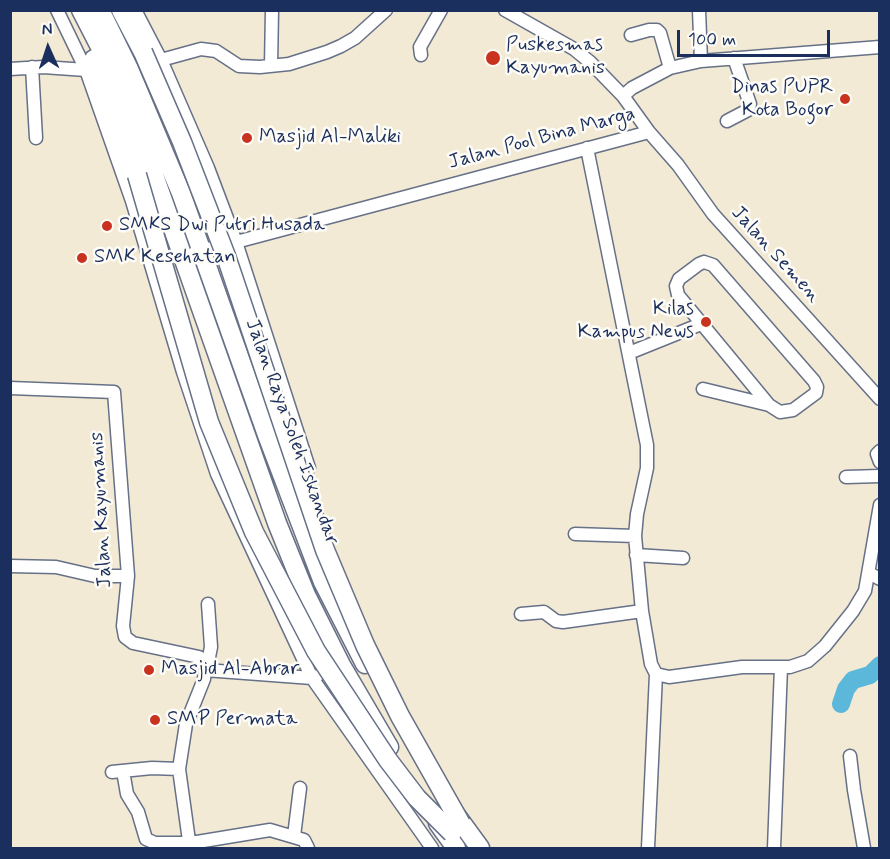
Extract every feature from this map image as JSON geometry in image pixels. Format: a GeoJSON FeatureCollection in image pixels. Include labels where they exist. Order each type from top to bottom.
{"type":"FeatureCollection","features":[{"type":"Feature","properties":{"kind":"highway"},"geometry":{"type":"LineString","coordinates":[[70,10],[105,85],[137,176],[209,422],[254,532],[316,651],[388,760],[417,798],[456,835],[479,849]]}},
{"type":"Feature","properties":{"kind":"highway"},"geometry":{"type":"LineString","coordinates":[[81,10],[121,89],[163,197],[277,523],[306,596],[340,665],[391,750],[456,835]]}},
{"type":"Feature","properties":{"kind":"highway","name":"Jalan Raya Soleh Iskandar"},"geometry":{"type":"LineString","coordinates":[[100,10],[129,69],[181,193],[248,383],[323,582],[408,741],[440,793],[479,849]]}},
{"type":"Feature","properties":{"kind":"highway"},"geometry":{"type":"LineString","coordinates":[[121,10],[143,52],[182,142],[226,256],[325,550],[365,645],[463,849]]}},
{"type":"Feature","properties":{"kind":"highway"},"geometry":{"type":"LineString","coordinates":[[391,750],[408,741]]}},
{"type":"Feature","properties":{"kind":"street"},"geometry":{"type":"LineString","coordinates":[[57,10],[86,70],[132,201],[183,372],[217,474],[312,678],[432,849]]}},
{"type":"Feature","properties":{"kind":"street"},"geometry":{"type":"LineString","coordinates":[[135,10],[161,60],[208,168],[236,242],[309,468],[282,472]]}},
{"type":"Feature","properties":{"kind":"street"},"geometry":{"type":"LineString","coordinates":[[271,66],[272,10]]}},
{"type":"Feature","properties":{"kind":"street"},"geometry":{"type":"LineString","coordinates":[[161,60],[201,49],[216,51],[239,66],[271,66],[310,58],[341,45],[367,28],[386,10]]}},
{"type":"Feature","properties":{"kind":"street"},"geometry":{"type":"LineString","coordinates":[[421,55],[420,47],[441,10]]}},
{"type":"Feature","properties":{"kind":"street"},"geometry":{"type":"LineString","coordinates":[[505,10],[574,48],[623,96]]}},
{"type":"Feature","properties":{"kind":"street"},"geometry":{"type":"LineString","coordinates":[[699,10],[701,61]]}},
{"type":"Feature","properties":{"kind":"street"},"geometry":{"type":"LineString","coordinates":[[631,35],[657,30],[660,33],[670,68]]}},
{"type":"Feature","properties":{"kind":"street","name":"Jalan Pool Bina Marga"},"geometry":{"type":"LineString","coordinates":[[182,255],[649,132],[623,96],[632,88],[670,68],[734,57],[879,47]]}},
{"type":"Feature","properties":{"kind":"street"},"geometry":{"type":"LineString","coordinates":[[727,121],[748,110],[750,105],[734,57]]}},
{"type":"Feature","properties":{"kind":"street"},"geometry":{"type":"LineString","coordinates":[[32,68],[36,138]]}},
{"type":"Feature","properties":{"kind":"street"},"geometry":{"type":"LineString","coordinates":[[10,69],[86,70]]}},
{"type":"Feature","properties":{"kind":"street","name":"Jalan Semen"},"geometry":{"type":"LineString","coordinates":[[649,132],[678,165],[712,214],[879,399]]}},
{"type":"Feature","properties":{"kind":"street"},"geometry":{"type":"LineString","coordinates":[[587,148],[645,434],[647,456],[635,536],[642,610],[651,664],[656,674],[648,849]]}},
{"type":"Feature","properties":{"kind":"street"},"geometry":{"type":"LineString","coordinates":[[704,262],[712,265],[816,384],[816,393],[793,410],[780,412],[769,405],[701,324],[678,295],[676,286],[679,279],[704,262]]}},
{"type":"Feature","properties":{"kind":"street"},"geometry":{"type":"LineString","coordinates":[[629,353],[701,324]]}},
{"type":"Feature","properties":{"kind":"street","name":"Jalan Kayumanis"},"geometry":{"type":"LineString","coordinates":[[10,388],[114,392],[128,576],[123,626],[125,637],[133,643],[199,657],[205,667]]}},
{"type":"Feature","properties":{"kind":"street"},"geometry":{"type":"LineString","coordinates":[[703,389],[769,405]]}},
{"type":"Feature","properties":{"kind":"street"},"geometry":{"type":"LineString","coordinates":[[879,451],[876,454],[879,462]]}},
{"type":"Feature","properties":{"kind":"street"},"geometry":{"type":"LineString","coordinates":[[846,477],[879,476]]}},
{"type":"Feature","properties":{"kind":"street"},"geometry":{"type":"LineString","coordinates":[[656,674],[669,677],[742,667],[781,667],[803,664],[825,646],[861,599],[874,576],[879,505]]}},
{"type":"Feature","properties":{"kind":"street"},"geometry":{"type":"LineString","coordinates":[[575,534],[635,536]]}},
{"type":"Feature","properties":{"kind":"street"},"geometry":{"type":"LineString","coordinates":[[636,555],[683,558]]}},
{"type":"Feature","properties":{"kind":"street"},"geometry":{"type":"LineString","coordinates":[[10,566],[56,567],[95,576],[128,576]]}},
{"type":"Feature","properties":{"kind":"street"},"geometry":{"type":"LineString","coordinates":[[190,846],[179,769],[188,718],[204,679],[211,647],[208,604]]}},
{"type":"Feature","properties":{"kind":"street"},"geometry":{"type":"LineString","coordinates":[[521,614],[544,612],[556,621],[563,622],[642,610]]}},
{"type":"Feature","properties":{"kind":"street"},"geometry":{"type":"LineString","coordinates":[[205,667],[312,678],[340,665]]}},
{"type":"Feature","properties":{"kind":"street"},"geometry":{"type":"LineString","coordinates":[[774,849],[781,667]]}},
{"type":"Feature","properties":{"kind":"street"},"geometry":{"type":"LineString","coordinates":[[850,756],[864,849]]}},
{"type":"Feature","properties":{"kind":"street"},"geometry":{"type":"LineString","coordinates":[[179,769],[152,768],[118,771],[127,794],[138,812],[146,839],[155,843],[190,846],[270,830],[304,840],[308,849]]}},
{"type":"Feature","properties":{"kind":"street"},"geometry":{"type":"LineString","coordinates":[[294,836],[300,788]]}},
{"type":"Feature","properties":{"kind":"waterway"},"geometry":{"type":"LineString","coordinates":[[841,704],[846,689],[853,680],[870,675],[880,665]]}},
{"type":"Feature","properties":{"kind":"place","name":"Puskesmas Kayumanis"},"geometry":{"type":"Point","coordinates":[493,58]}},
{"type":"Feature","properties":{"kind":"place","name":"Dinas PUPR Kota Bogor"},"geometry":{"type":"Point","coordinates":[845,99]}},
{"type":"Feature","properties":{"kind":"place","name":"Masjid Al-Maliki"},"geometry":{"type":"Point","coordinates":[247,138]}},
{"type":"Feature","properties":{"kind":"place","name":"SMKS Dwi Putri Husada"},"geometry":{"type":"Point","coordinates":[107,226]}},
{"type":"Feature","properties":{"kind":"place","name":"SMK Kesehatan"},"geometry":{"type":"Point","coordinates":[82,258]}},
{"type":"Feature","properties":{"kind":"place","name":"Kilas Kampus News"},"geometry":{"type":"Point","coordinates":[706,322]}},
{"type":"Feature","properties":{"kind":"place","name":"Masjid Al-Abrar"},"geometry":{"type":"Point","coordinates":[149,670]}},
{"type":"Feature","properties":{"kind":"place","name":"SMP Permata"},"geometry":{"type":"Point","coordinates":[155,720]}}]}
